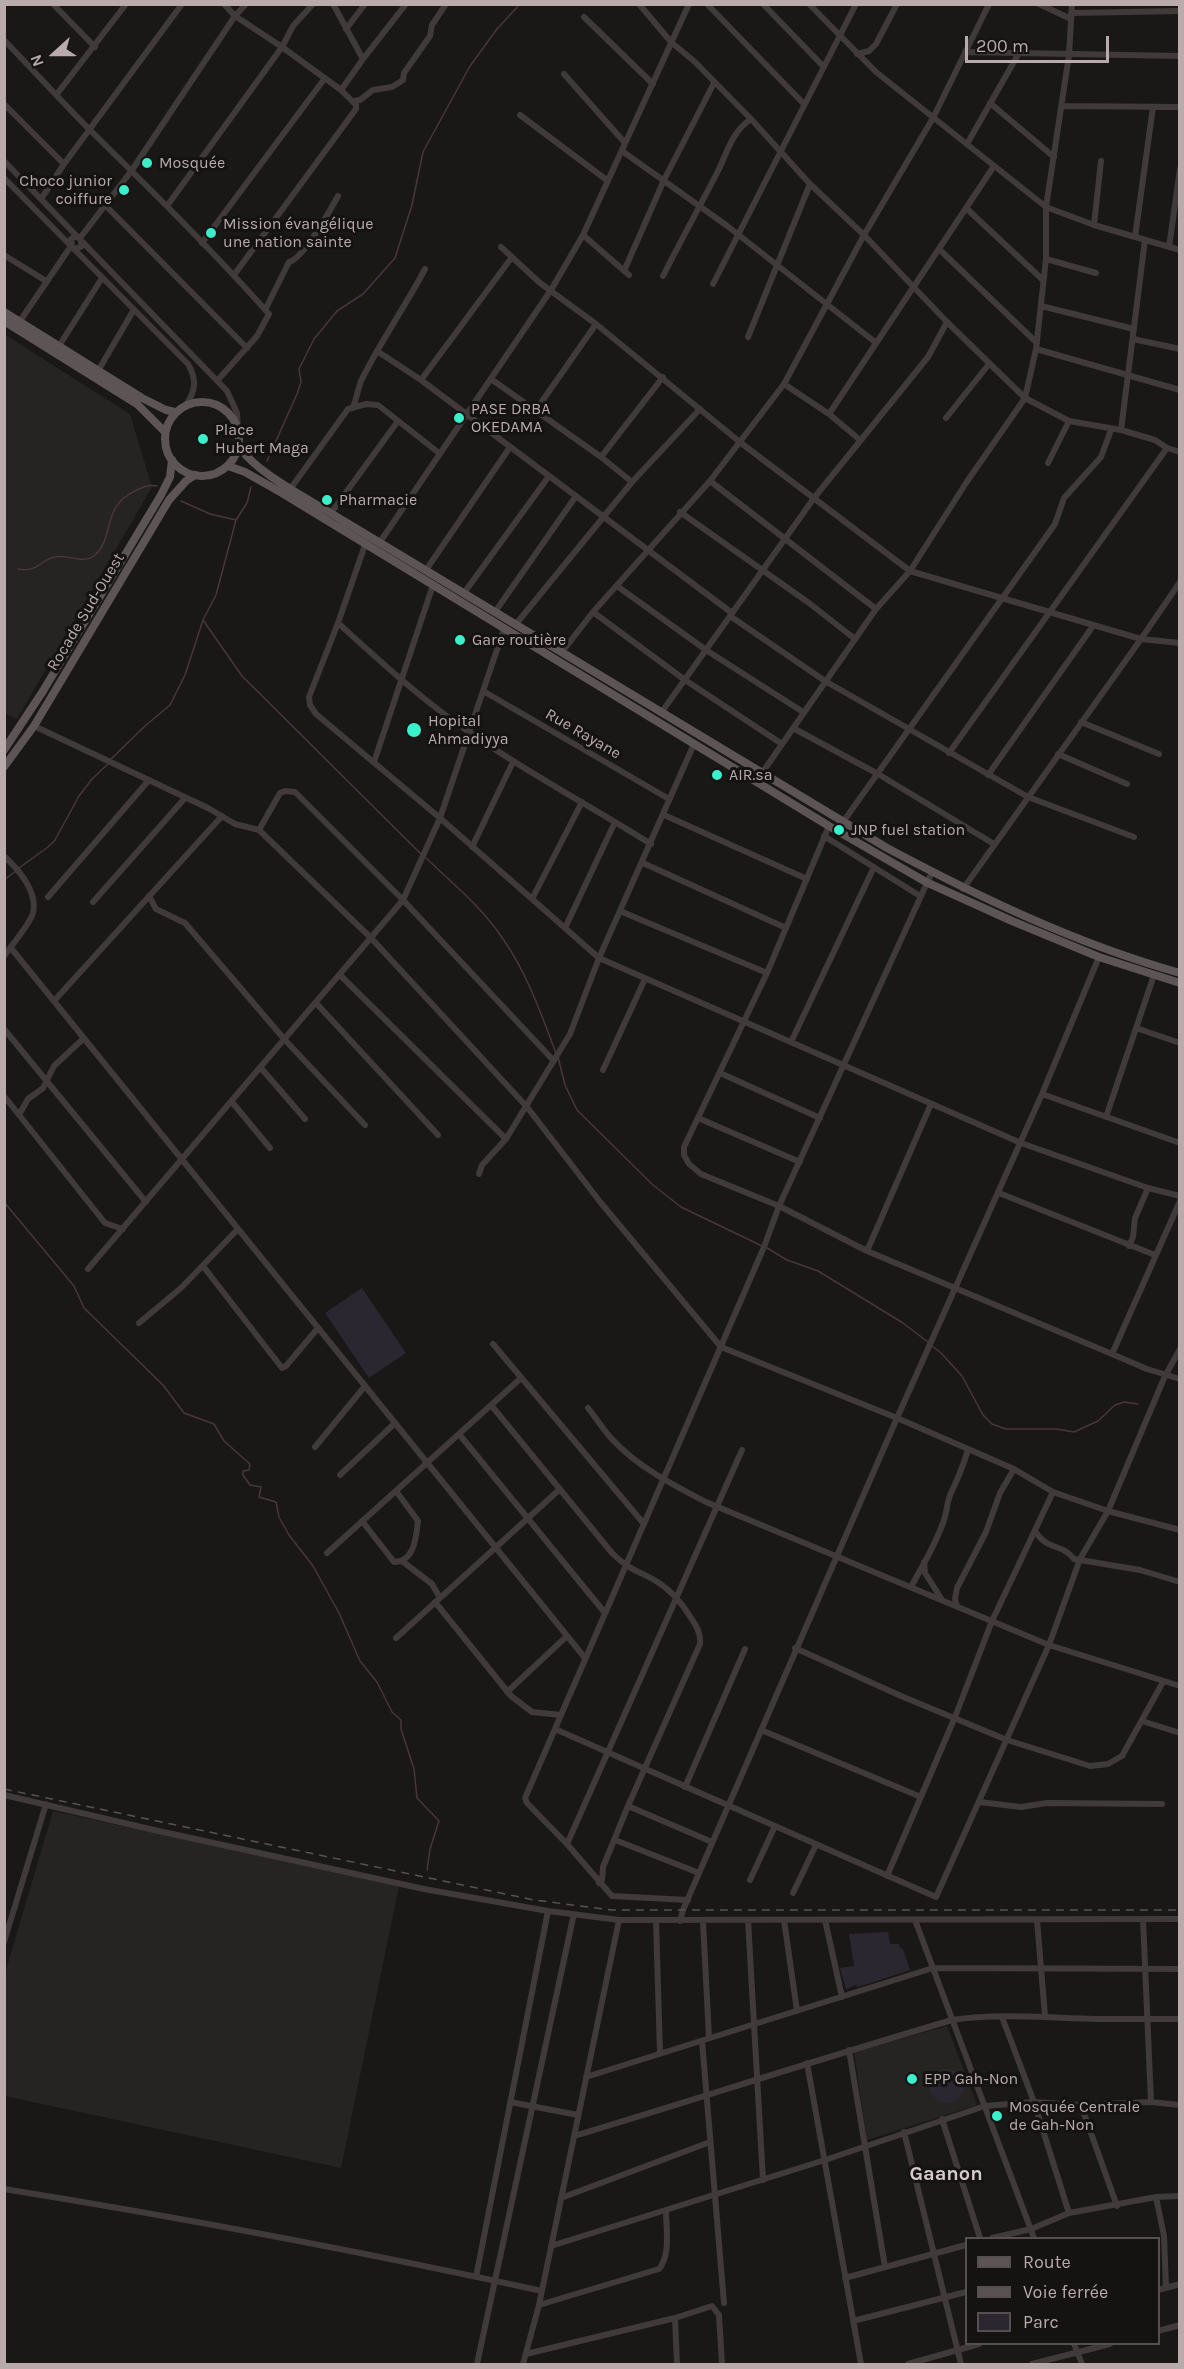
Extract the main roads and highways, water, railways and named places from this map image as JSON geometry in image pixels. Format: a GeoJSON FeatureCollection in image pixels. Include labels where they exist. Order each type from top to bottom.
{"type":"FeatureCollection","features":[{"type":"Feature","properties":{"kind":"main road"},"geometry":{"type":"LineString","coordinates":[[4,312],[153,404],[176,412]]}},
{"type":"Feature","properties":{"kind":"main road"},"geometry":{"type":"LineString","coordinates":[[4,321],[137,404],[165,432]]}},
{"type":"Feature","properties":{"kind":"main road"},"geometry":{"type":"LineString","coordinates":[[198,401],[217,404],[231,415],[238,429],[239,446],[228,466],[214,474],[195,475],[184,472],[172,460],[166,450],[165,432],[176,412],[198,401]]}},
{"type":"Feature","properties":{"kind":"main road"},"geometry":{"type":"LineString","coordinates":[[239,446],[258,466],[331,513],[843,822],[932,872],[963,889],[1090,944],[1179,973]]}},
{"type":"Feature","properties":{"kind":"main road","name":"Rocade Sud-Ouest"},"geometry":{"type":"LineString","coordinates":[[4,750],[43,691],[161,495],[170,477],[172,460]]}},
{"type":"Feature","properties":{"kind":"main road"},"geometry":{"type":"LineString","coordinates":[[228,466],[263,482],[829,826],[926,882],[1099,957],[1179,983]]}},
{"type":"Feature","properties":{"kind":"main road","name":"Rocade Sud-Ouest"},"geometry":{"type":"LineString","coordinates":[[4,767],[34,726],[169,500],[186,481],[195,475]]}},
{"type":"Feature","properties":{"kind":"waterway"},"geometry":{"type":"LineString","coordinates":[[267,461],[297,394],[301,382],[299,369],[314,339],[337,311],[363,294],[395,258],[412,205],[423,152],[470,66],[497,29],[520,4]]}},
{"type":"Feature","properties":{"kind":"waterway"},"geometry":{"type":"LineString","coordinates":[[18,569],[31,569],[50,558],[60,556],[91,558],[105,540],[117,505],[138,490],[157,486]]}},
{"type":"Feature","properties":{"kind":"waterway"},"geometry":{"type":"LineString","coordinates":[[110,760],[170,705],[185,675],[203,620],[216,595],[236,520],[247,503],[251,487]]}},
{"type":"Feature","properties":{"kind":"waterway"},"geometry":{"type":"LineString","coordinates":[[181,501],[210,514],[236,520]]}},
{"type":"Feature","properties":{"kind":"waterway"},"geometry":{"type":"LineString","coordinates":[[203,620],[242,676],[422,855]]}},
{"type":"Feature","properties":{"kind":"waterway"},"geometry":{"type":"LineString","coordinates":[[19,868],[55,840],[79,796],[108,764]]}},
{"type":"Feature","properties":{"kind":"waterway"},"geometry":{"type":"LineString","coordinates":[[426,858],[477,906],[512,952],[539,1009],[556,1053]]}},
{"type":"Feature","properties":{"kind":"waterway"},"geometry":{"type":"LineString","coordinates":[[4,880],[16,871]]}},
{"type":"Feature","properties":{"kind":"waterway"},"geometry":{"type":"LineString","coordinates":[[558,1057],[565,1085],[577,1110],[653,1185],[681,1207],[762,1246]]}},
{"type":"Feature","properties":{"kind":"waterway"},"geometry":{"type":"LineString","coordinates":[[4,1202],[74,1286],[84,1308],[163,1385],[184,1413],[214,1424],[224,1441],[250,1464],[249,1470],[243,1471],[243,1475],[250,1485],[261,1487],[259,1497],[276,1502],[279,1517],[289,1535],[313,1566],[339,1613],[360,1661],[377,1682],[392,1712],[401,1720],[401,1729],[414,1769],[417,1798],[439,1821],[430,1849],[427,1870]]}},
{"type":"Feature","properties":{"kind":"waterway"},"geometry":{"type":"LineString","coordinates":[[767,1248],[787,1260],[818,1271],[903,1323],[928,1342]]}},
{"type":"Feature","properties":{"kind":"waterway"},"geometry":{"type":"LineString","coordinates":[[931,1345],[962,1376],[983,1415],[992,1424],[1006,1429],[1057,1429],[1074,1432],[1098,1421],[1115,1405],[1124,1402],[1138,1404]]}},
{"type":"Feature","properties":{"kind":"railway"},"geometry":{"type":"LineString","coordinates":[[4,1789],[534,1900],[612,1910],[1180,1910]]}},
{"type":"Feature","properties":{"kind":"place","name":"Mosquée"},"geometry":{"type":"Point","coordinates":[147,163]}},
{"type":"Feature","properties":{"kind":"place","name":"Choco junior coiffure"},"geometry":{"type":"Point","coordinates":[124,190]}},
{"type":"Feature","properties":{"kind":"place","name":"Mission évangélique une nation sainte"},"geometry":{"type":"Point","coordinates":[211,233]}},
{"type":"Feature","properties":{"kind":"place","name":"PASE DRBA OKEDAMA"},"geometry":{"type":"Point","coordinates":[459,418]}},
{"type":"Feature","properties":{"kind":"place","name":"Place Hubert Maga"},"geometry":{"type":"Point","coordinates":[203,439]}},
{"type":"Feature","properties":{"kind":"place","name":"Pharmacie"},"geometry":{"type":"Point","coordinates":[327,500]}},
{"type":"Feature","properties":{"kind":"place","name":"Gare routière"},"geometry":{"type":"Point","coordinates":[460,640]}},
{"type":"Feature","properties":{"kind":"place","name":"Hopital Ahmadiyya"},"geometry":{"type":"Point","coordinates":[414,730]}},
{"type":"Feature","properties":{"kind":"place","name":"AIR.sa"},"geometry":{"type":"Point","coordinates":[717,775]}},
{"type":"Feature","properties":{"kind":"place","name":"JNP fuel station"},"geometry":{"type":"Point","coordinates":[839,830]}},
{"type":"Feature","properties":{"kind":"place","name":"EPP Gah-Non"},"geometry":{"type":"Point","coordinates":[912,2079]}},
{"type":"Feature","properties":{"kind":"place","name":"Mosquée Centrale de Gah-Non"},"geometry":{"type":"Point","coordinates":[997,2116]}},
{"type":"Feature","properties":{"kind":"district","name":"Gaanon"},"geometry":{"type":"Point","coordinates":[946,2174]}}]}
